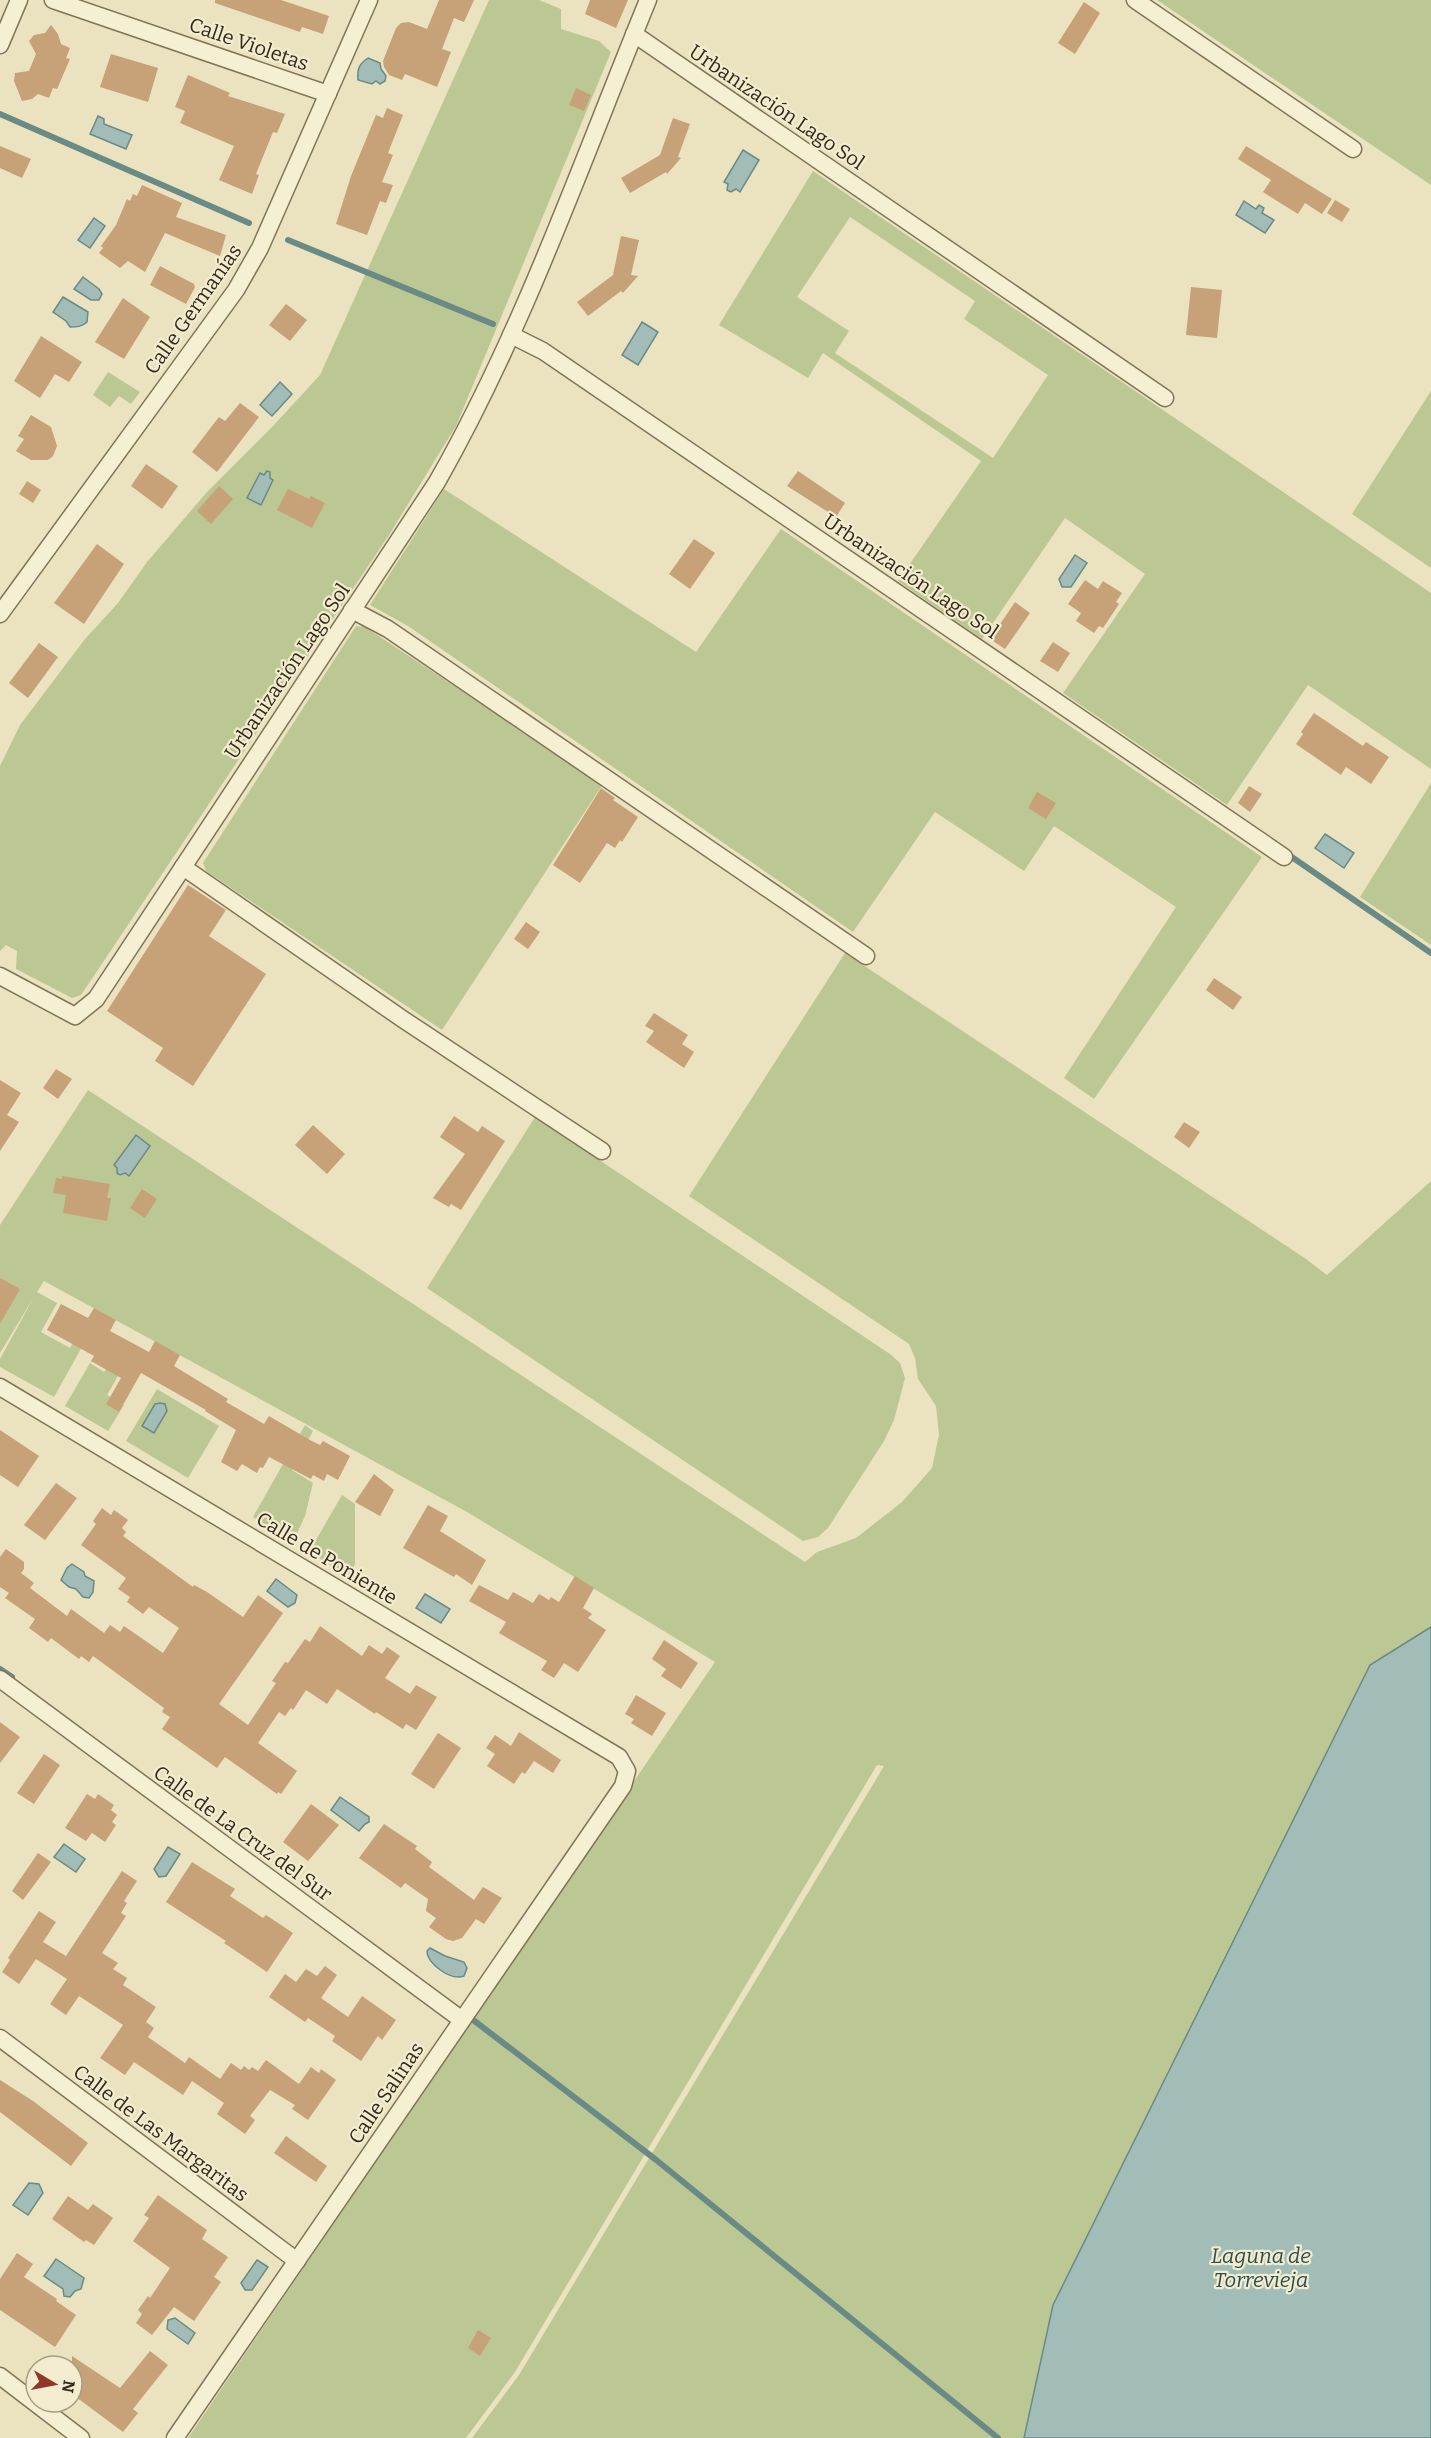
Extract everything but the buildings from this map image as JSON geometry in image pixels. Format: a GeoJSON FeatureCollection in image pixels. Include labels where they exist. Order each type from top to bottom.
{"type":"FeatureCollection","features":[{"type":"Feature","properties":{"kind":"street"},"geometry":{"type":"LineString","coordinates":[[0,45],[19,0]]}},
{"type":"Feature","properties":{"kind":"street","name":"Calle Violetas"},"geometry":{"type":"LineString","coordinates":[[53,0],[328,94]]}},
{"type":"Feature","properties":{"kind":"street","name":"Calle Germanías"},"geometry":{"type":"LineString","coordinates":[[0,614],[236,290],[260,248],[369,0]]}},
{"type":"Feature","properties":{"kind":"street","name":"Urbanización Lago Sol"},"geometry":{"type":"LineString","coordinates":[[0,976],[75,1016],[96,999],[437,482],[466,431],[511,335],[648,0]]}},
{"type":"Feature","properties":{"kind":"street"},"geometry":{"type":"LineString","coordinates":[[1135,0],[1353,148]]}},
{"type":"Feature","properties":{"kind":"street","name":"Urbanización Lago Sol"},"geometry":{"type":"LineString","coordinates":[[634,34],[1165,398]]}},
{"type":"Feature","properties":{"kind":"street","name":"Urbanización Lago Sol"},"geometry":{"type":"LineString","coordinates":[[511,335],[553,358],[1284,857]]}},
{"type":"Feature","properties":{"kind":"street"},"geometry":{"type":"LineString","coordinates":[[352,610],[388,629],[866,956]]}},
{"type":"Feature","properties":{"kind":"street"},"geometry":{"type":"LineString","coordinates":[[183,867],[404,1020],[602,1151]]}},
{"type":"Feature","properties":{"kind":"street","name":"Calle de Poniente"},"geometry":{"type":"LineString","coordinates":[[0,1387],[620,1757],[627,1771]]}},
{"type":"Feature","properties":{"kind":"street","name":"Calle de La Cruz del Sur"},"geometry":{"type":"LineString","coordinates":[[0,1680],[462,2020]]}},
{"type":"Feature","properties":{"kind":"street","name":"Calle Salinas"},"geometry":{"type":"LineString","coordinates":[[175,2438],[623,1786],[627,1771]]}},
{"type":"Feature","properties":{"kind":"street","name":"Calle de Las Margaritas"},"geometry":{"type":"LineString","coordinates":[[0,2038],[297,2261]]}},
{"type":"Feature","properties":{"kind":"street"},"geometry":{"type":"LineString","coordinates":[[0,2376],[81,2438]]}},
{"type":"Feature","properties":{"kind":"green space"},"geometry":{"type":"Polygon","coordinates":[[[489,0],[539,0],[561,9],[561,29],[599,41],[611,52],[456,426],[389,535],[81,995],[72,998],[16,969],[17,951],[6,945],[0,951],[0,766],[20,725],[85,639],[118,603],[147,562],[207,492],[320,375],[489,0]]]}},
{"type":"Feature","properties":{"kind":"green space"},"geometry":{"type":"Polygon","coordinates":[[[1157,0],[1431,0],[1431,185],[1157,0]]]}},
{"type":"Feature","properties":{"kind":"green space"},"geometry":{"type":"Polygon","coordinates":[[[813,171],[1431,593],[1431,769],[1308,685],[1227,805],[1063,693],[1145,574],[1065,518],[982,639],[898,581],[981,461],[823,353],[808,378],[719,325],[813,171]],[[850,217],[797,297],[849,331],[835,353],[993,458],[1048,375],[964,319],[975,301],[850,217]]]}},
{"type":"Feature","properties":{"kind":"green space"},"geometry":{"type":"Polygon","coordinates":[[[108,372],[140,392],[131,404],[119,396],[110,407],[93,395],[108,372]]]}},
{"type":"Feature","properties":{"kind":"green space"},"geometry":{"type":"Polygon","coordinates":[[[1431,391],[1431,568],[1352,514],[1431,391]]]}},
{"type":"Feature","properties":{"kind":"green space"},"geometry":{"type":"Polygon","coordinates":[[[444,489],[696,652],[781,529],[1262,857],[1094,1099],[1064,1078],[1176,907],[1054,826],[1024,871],[935,812],[853,932],[408,626],[370,605],[444,489]]]}},
{"type":"Feature","properties":{"kind":"green space"},"geometry":{"type":"Polygon","coordinates":[[[356,626],[365,627],[603,784],[442,1030],[206,871],[203,863],[356,626]]]}},
{"type":"Feature","properties":{"kind":"green space"},"geometry":{"type":"Polygon","coordinates":[[[1431,783],[1431,945],[1360,897],[1431,783]]]}},
{"type":"Feature","properties":{"kind":"green space"},"geometry":{"type":"Polygon","coordinates":[[[845,953],[1327,1275],[1431,1181],[1431,2438],[472,2438],[519,2375],[884,1766],[877,1765],[515,2372],[466,2438],[188,2438],[715,1662],[467,1512],[44,1281],[37,1292],[57,1303],[41,1332],[70,1348],[88,1317],[96,1322],[54,1397],[0,1367],[0,1359],[34,1297],[0,1353],[0,1225],[88,1090],[805,1562],[817,1552],[856,1538],[902,1502],[932,1468],[939,1435],[936,1406],[918,1379],[915,1358],[909,1344],[689,1196],[845,953]]]}},
{"type":"Feature","properties":{"kind":"green space"},"geometry":{"type":"Polygon","coordinates":[[[535,1117],[890,1354],[900,1363],[905,1378],[894,1420],[884,1441],[828,1528],[818,1537],[803,1541],[427,1288],[535,1117]]]}},
{"type":"Feature","properties":{"kind":"green space"},"geometry":{"type":"Polygon","coordinates":[[[110,1362],[122,1369],[107,1395],[124,1405],[108,1431],[65,1406],[90,1363],[104,1372],[110,1362]]]}},
{"type":"Feature","properties":{"kind":"green space"},"geometry":{"type":"Polygon","coordinates":[[[157,1389],[219,1426],[188,1478],[126,1441],[157,1389]]]}},
{"type":"Feature","properties":{"kind":"green space"},"geometry":{"type":"Polygon","coordinates":[[[305,1425],[313,1431],[292,1470],[313,1483],[305,1516],[293,1542],[253,1517],[305,1425]]]}},
{"type":"Feature","properties":{"kind":"green space"},"geometry":{"type":"Polygon","coordinates":[[[342,1495],[355,1504],[355,1564],[349,1576],[309,1552],[342,1495]]]}},
{"type":"Feature","properties":{"kind":"water"},"geometry":{"type":"Polygon","coordinates":[[[368,58],[380,63],[386,76],[385,81],[380,84],[376,81],[372,84],[358,80],[359,67],[368,58]]]}},
{"type":"Feature","properties":{"kind":"water"},"geometry":{"type":"Polygon","coordinates":[[[98,116],[104,119],[104,124],[132,135],[126,149],[90,134],[98,116]]]}},
{"type":"Feature","properties":{"kind":"water"},"geometry":{"type":"Polygon","coordinates":[[[743,150],[759,160],[740,192],[736,189],[731,192],[727,190],[728,184],[724,182],[743,150]]]}},
{"type":"Feature","properties":{"kind":"water"},"geometry":{"type":"Polygon","coordinates":[[[1244,201],[1256,209],[1259,205],[1264,208],[1262,213],[1274,220],[1265,233],[1236,215],[1244,201]]]}},
{"type":"Feature","properties":{"kind":"water"},"geometry":{"type":"Polygon","coordinates":[[[94,218],[105,226],[90,248],[78,240],[94,218]]]}},
{"type":"Feature","properties":{"kind":"water"},"geometry":{"type":"Polygon","coordinates":[[[83,277],[99,289],[102,294],[99,300],[91,300],[74,289],[83,277]]]}},
{"type":"Feature","properties":{"kind":"water"},"geometry":{"type":"Polygon","coordinates":[[[63,297],[88,312],[87,322],[81,326],[70,327],[66,321],[53,312],[63,297]]]}},
{"type":"Feature","properties":{"kind":"water"},"geometry":{"type":"Polygon","coordinates":[[[642,322],[658,332],[638,365],[622,355],[642,322]]]}},
{"type":"Feature","properties":{"kind":"water"},"geometry":{"type":"Polygon","coordinates":[[[280,382],[292,394],[272,416],[260,405],[280,382]]]}},
{"type":"Feature","properties":{"kind":"water"},"geometry":{"type":"Polygon","coordinates":[[[267,471],[270,472],[270,478],[273,480],[261,505],[247,498],[260,473],[264,475],[267,471]]]}},
{"type":"Feature","properties":{"kind":"water"},"geometry":{"type":"Polygon","coordinates":[[[1075,555],[1087,563],[1071,587],[1062,587],[1059,579],[1075,555]]]}},
{"type":"Feature","properties":{"kind":"water"},"geometry":{"type":"Polygon","coordinates":[[[1325,834],[1354,853],[1344,868],[1315,848],[1325,834]]]}},
{"type":"Feature","properties":{"kind":"water"},"geometry":{"type":"Polygon","coordinates":[[[136,1135],[150,1146],[129,1176],[125,1173],[120,1175],[114,1165],[136,1135]]]}},
{"type":"Feature","properties":{"kind":"water"},"geometry":{"type":"Polygon","coordinates":[[[155,1404],[165,1404],[167,1411],[154,1433],[142,1426],[155,1404]]]}},
{"type":"Feature","properties":{"kind":"water"},"geometry":{"type":"Polygon","coordinates":[[[72,1564],[94,1581],[93,1592],[89,1598],[83,1597],[76,1589],[69,1587],[61,1580],[67,1568],[72,1564]]]}},
{"type":"Feature","properties":{"kind":"water"},"geometry":{"type":"Polygon","coordinates":[[[276,1579],[297,1595],[295,1603],[288,1607],[267,1591],[276,1579]]]}},
{"type":"Feature","properties":{"kind":"water"},"geometry":{"type":"Polygon","coordinates":[[[425,1594],[450,1609],[441,1623],[416,1608],[425,1594]]]}},
{"type":"Feature","properties":{"kind":"water","name":"Laguna de Torrevieja"},"geometry":{"type":"Polygon","coordinates":[[[1431,1627],[1431,2438],[1024,2438],[1053,2305],[1370,1665],[1431,1627]]]}},
{"type":"Feature","properties":{"kind":"water"},"geometry":{"type":"Polygon","coordinates":[[[340,1797],[369,1817],[369,1822],[359,1831],[331,1810],[340,1797]]]}},
{"type":"Feature","properties":{"kind":"water"},"geometry":{"type":"Polygon","coordinates":[[[64,1844],[85,1859],[76,1872],[54,1857],[64,1844]]]}},
{"type":"Feature","properties":{"kind":"water"},"geometry":{"type":"Polygon","coordinates":[[[168,1847],[180,1854],[166,1876],[159,1877],[154,1869],[168,1847]]]}},
{"type":"Feature","properties":{"kind":"water"},"geometry":{"type":"Polygon","coordinates":[[[430,1948],[464,1962],[467,1968],[464,1976],[447,1974],[435,1966],[428,1956],[427,1951],[430,1948]]]}},
{"type":"Feature","properties":{"kind":"water"},"geometry":{"type":"Polygon","coordinates":[[[29,2183],[39,2184],[43,2193],[28,2215],[13,2205],[29,2183]]]}},
{"type":"Feature","properties":{"kind":"water"},"geometry":{"type":"Polygon","coordinates":[[[56,2259],[84,2278],[81,2289],[75,2291],[70,2297],[64,2296],[63,2289],[44,2276],[56,2259]]]}},
{"type":"Feature","properties":{"kind":"water"},"geometry":{"type":"Polygon","coordinates":[[[257,2260],[268,2267],[252,2290],[245,2290],[241,2283],[257,2260]]]}},
{"type":"Feature","properties":{"kind":"water"},"geometry":{"type":"Polygon","coordinates":[[[175,2318],[195,2333],[188,2344],[167,2329],[168,2320],[175,2318]]]}},
{"type":"Feature","properties":{"kind":"waterway"},"geometry":{"type":"LineString","coordinates":[[0,114],[249,223]]}},
{"type":"Feature","properties":{"kind":"waterway"},"geometry":{"type":"LineString","coordinates":[[288,240],[493,324]]}},
{"type":"Feature","properties":{"kind":"waterway"},"geometry":{"type":"LineString","coordinates":[[1286,853],[1431,953]]}},
{"type":"Feature","properties":{"kind":"waterway"},"geometry":{"type":"LineString","coordinates":[[0,1669],[12,1677]]}},
{"type":"Feature","properties":{"kind":"waterway"},"geometry":{"type":"LineString","coordinates":[[468,2016],[655,2159],[998,2438]]}}]}
